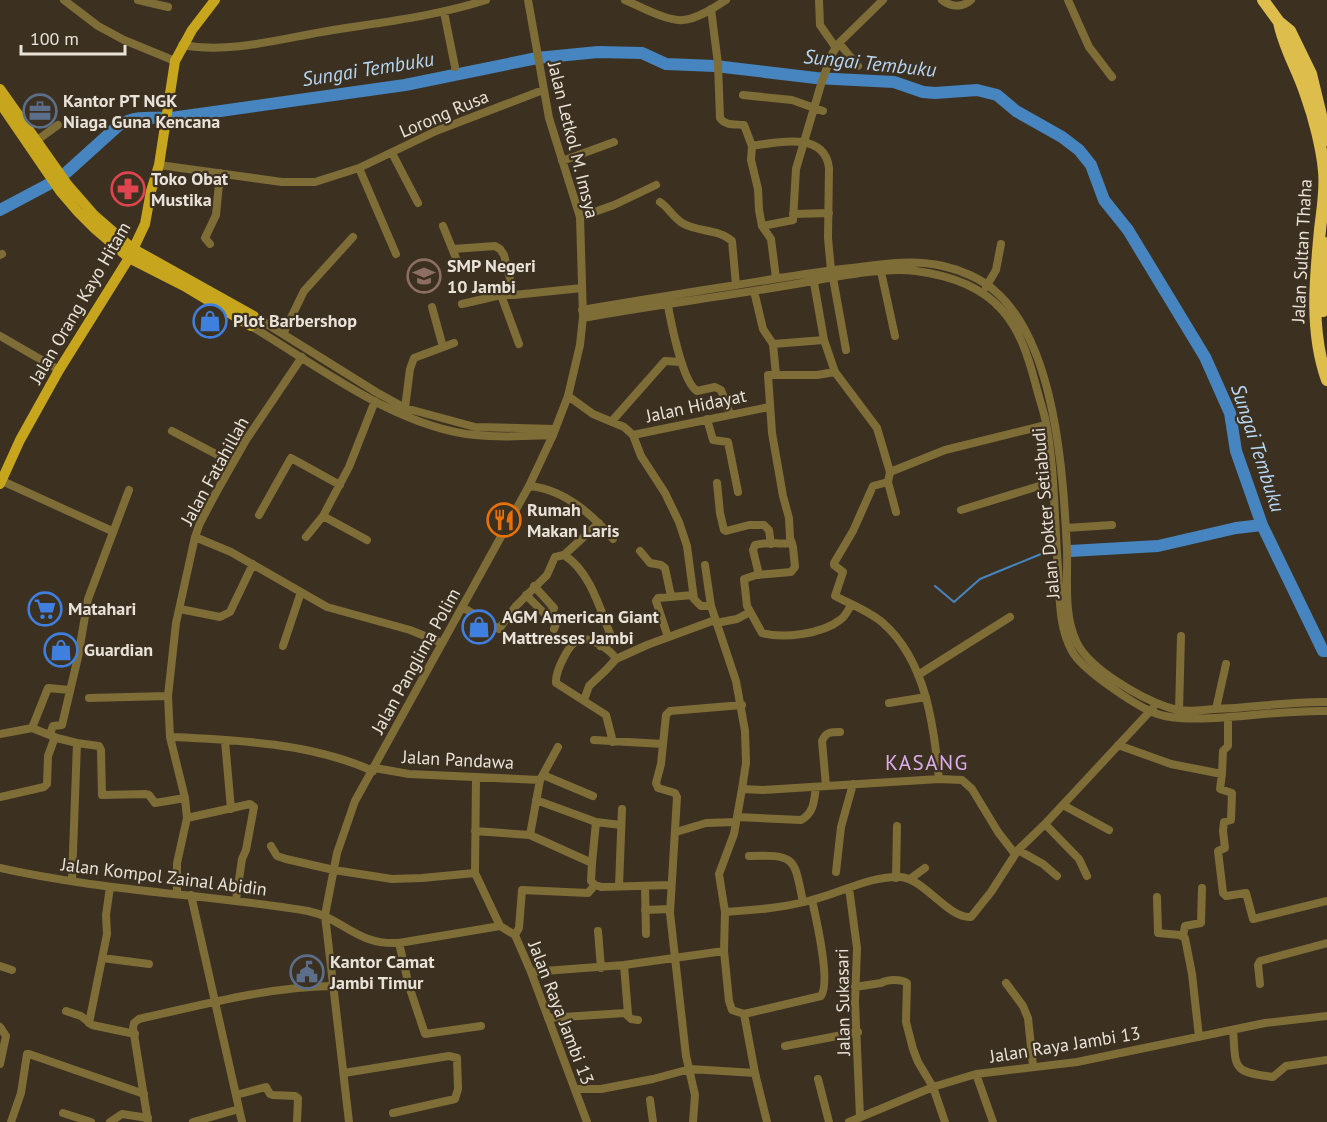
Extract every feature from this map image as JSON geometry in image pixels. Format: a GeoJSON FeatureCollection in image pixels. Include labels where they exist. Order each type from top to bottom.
{"type":"FeatureCollection","features":[{"type":"Feature","properties":{"kind":"highway","name":"Jalan Sultan Thaha"},"geometry":{"type":"LineString","coordinates":[[1263,0],[1279,22],[1281,35],[1327,140]]}},
{"type":"Feature","properties":{"kind":"highway","name":"Jalan Sultan Thaha"},"geometry":{"type":"LineString","coordinates":[[1318,121],[1324,169],[1323,316],[1327,349]]}},
{"type":"Feature","properties":{"kind":"highway","name":"Jalan Sultan Thaha"},"geometry":{"type":"LineString","coordinates":[[1323,252],[1314,316],[1319,351],[1327,381]]}},
{"type":"Feature","properties":{"kind":"main road","name":"Jalan Orang Kayo Hitam"},"geometry":{"type":"LineString","coordinates":[[0,481],[59,370],[145,224],[159,165],[175,61],[182,45],[214,0]]}},
{"type":"Feature","properties":{"kind":"main road"},"geometry":{"type":"LineString","coordinates":[[0,89],[80,201],[130,253]]}},
{"type":"Feature","properties":{"kind":"main road"},"geometry":{"type":"LineString","coordinates":[[0,103],[60,191],[78,212],[130,253],[252,321]]}},
{"type":"Feature","properties":{"kind":"street"},"geometry":{"type":"LineString","coordinates":[[138,0],[168,7]]}},
{"type":"Feature","properties":{"kind":"street"},"geometry":{"type":"LineString","coordinates":[[182,45],[216,48],[253,45],[444,12],[486,0]]}},
{"type":"Feature","properties":{"kind":"street","name":"Jalan Letkol M. Imsya"},"geometry":{"type":"LineString","coordinates":[[528,0],[543,90],[580,218],[583,314],[580,345],[568,396],[554,432]]}},
{"type":"Feature","properties":{"kind":"street"},"geometry":{"type":"LineString","coordinates":[[625,0],[671,19],[682,21],[726,0]]}},
{"type":"Feature","properties":{"kind":"street"},"geometry":{"type":"LineString","coordinates":[[819,0],[820,25],[858,66]]}},
{"type":"Feature","properties":{"kind":"street"},"geometry":{"type":"LineString","coordinates":[[762,225],[792,221],[796,170],[823,78],[837,45],[883,0]]}},
{"type":"Feature","properties":{"kind":"street"},"geometry":{"type":"LineString","coordinates":[[942,0],[955,6],[966,4],[971,0]]}},
{"type":"Feature","properties":{"kind":"street"},"geometry":{"type":"LineString","coordinates":[[1068,0],[1089,47],[1112,77]]}},
{"type":"Feature","properties":{"kind":"street"},"geometry":{"type":"LineString","coordinates":[[70,2],[98,26],[124,40],[175,61]]}},
{"type":"Feature","properties":{"kind":"street"},"geometry":{"type":"LineString","coordinates":[[711,9],[718,67],[720,118],[722,122],[744,125],[752,146],[751,160],[758,189],[762,225],[771,239],[776,278]]}},
{"type":"Feature","properties":{"kind":"street"},"geometry":{"type":"LineString","coordinates":[[444,12],[455,67]]}},
{"type":"Feature","properties":{"kind":"street","name":"Lorong Rusa"},"geometry":{"type":"LineString","coordinates":[[159,165],[282,182],[306,182],[330,178],[359,168],[436,131],[543,90]]}},
{"type":"Feature","properties":{"kind":"street"},"geometry":{"type":"LineString","coordinates":[[743,94],[792,100],[823,111]]}},
{"type":"Feature","properties":{"kind":"street"},"geometry":{"type":"LineString","coordinates":[[36,141],[58,125]]}},
{"type":"Feature","properties":{"kind":"street"},"geometry":{"type":"LineString","coordinates":[[752,146],[792,140],[818,149],[826,157],[829,168],[832,274],[846,350]]}},
{"type":"Feature","properties":{"kind":"street"},"geometry":{"type":"LineString","coordinates":[[562,161],[614,142]]}},
{"type":"Feature","properties":{"kind":"street"},"geometry":{"type":"LineString","coordinates":[[392,153],[418,203]]}},
{"type":"Feature","properties":{"kind":"street"},"geometry":{"type":"LineString","coordinates":[[359,168],[396,254]]}},
{"type":"Feature","properties":{"kind":"street"},"geometry":{"type":"LineString","coordinates":[[210,244],[205,238],[216,215],[220,173]]}},
{"type":"Feature","properties":{"kind":"street"},"geometry":{"type":"LineString","coordinates":[[580,218],[656,185]]}},
{"type":"Feature","properties":{"kind":"street"},"geometry":{"type":"LineString","coordinates":[[660,202],[680,222],[692,228],[728,237],[732,241],[736,285]]}},
{"type":"Feature","properties":{"kind":"street"},"geometry":{"type":"LineString","coordinates":[[793,214],[829,213]]}},
{"type":"Feature","properties":{"kind":"street"},"geometry":{"type":"LineString","coordinates":[[443,226],[460,268]]}},
{"type":"Feature","properties":{"kind":"street"},"geometry":{"type":"LineString","coordinates":[[283,334],[304,291],[353,237]]}},
{"type":"Feature","properties":{"kind":"street"},"geometry":{"type":"LineString","coordinates":[[981,293],[996,270],[1001,244]]}},
{"type":"Feature","properties":{"kind":"street"},"geometry":{"type":"LineString","coordinates":[[453,249],[495,246],[501,249],[514,294]]}},
{"type":"Feature","properties":{"kind":"street","name":"Jalan Dokter Setiabudi"},"geometry":{"type":"LineString","coordinates":[[583,314],[776,278],[813,277],[910,262],[942,266],[988,285],[1006,301],[1023,325],[1045,381],[1060,465],[1066,528],[1067,629]]}},
{"type":"Feature","properties":{"kind":"street"},"geometry":{"type":"LineString","coordinates":[[880,268],[895,336]]}},
{"type":"Feature","properties":{"kind":"street","name":"Jalan Dokter Setiabudi"},"geometry":{"type":"LineString","coordinates":[[880,268],[933,273],[956,279],[981,293],[1000,308],[1022,342],[1046,425],[1053,482],[1057,556],[1071,650],[1077,660],[1151,712],[1183,718],[1228,717],[1327,702]]}},
{"type":"Feature","properties":{"kind":"street"},"geometry":{"type":"LineString","coordinates":[[730,414],[721,390],[715,387],[694,390],[681,362],[667,299],[754,291],[813,277],[824,340],[835,372],[877,428],[890,472],[888,482],[896,512]]}},
{"type":"Feature","properties":{"kind":"street"},"geometry":{"type":"LineString","coordinates":[[462,304],[501,295],[582,288]]}},
{"type":"Feature","properties":{"kind":"street"},"geometry":{"type":"LineString","coordinates":[[754,291],[764,329],[773,344],[776,375]]}},
{"type":"Feature","properties":{"kind":"street"},"geometry":{"type":"LineString","coordinates":[[501,295],[519,344]]}},
{"type":"Feature","properties":{"kind":"street"},"geometry":{"type":"LineString","coordinates":[[432,307],[444,347]]}},
{"type":"Feature","properties":{"kind":"street"},"geometry":{"type":"LineString","coordinates":[[252,321],[283,334],[405,408],[491,432]]}},
{"type":"Feature","properties":{"kind":"street"},"geometry":{"type":"LineString","coordinates":[[252,321],[302,357],[404,417],[474,435],[491,432],[554,432]]}},
{"type":"Feature","properties":{"kind":"street"},"geometry":{"type":"LineString","coordinates":[[0,336],[59,370]]}},
{"type":"Feature","properties":{"kind":"street"},"geometry":{"type":"LineString","coordinates":[[773,344],[824,340]]}},
{"type":"Feature","properties":{"kind":"street"},"geometry":{"type":"LineString","coordinates":[[405,408],[410,369],[414,358],[454,343]]}},
{"type":"Feature","properties":{"kind":"street","name":"Jalan Fatahillah"},"geometry":{"type":"LineString","coordinates":[[177,893],[179,848],[187,818],[185,798],[170,737],[168,696],[170,663],[195,537],[200,523],[233,463],[302,357]]}},
{"type":"Feature","properties":{"kind":"street"},"geometry":{"type":"LineString","coordinates":[[612,421],[665,361],[681,362]]}},
{"type":"Feature","properties":{"kind":"street"},"geometry":{"type":"LineString","coordinates":[[835,372],[817,375],[768,375],[769,407],[795,563],[794,570],[744,578],[747,606],[762,633],[793,635],[815,631],[842,620],[851,605]]}},
{"type":"Feature","properties":{"kind":"street","name":"Jalan Hidayat"},"geometry":{"type":"LineString","coordinates":[[568,396],[594,414],[624,427],[633,435],[769,407]]}},
{"type":"Feature","properties":{"kind":"street"},"geometry":{"type":"LineString","coordinates":[[306,537],[323,516],[340,485],[375,401]]}},
{"type":"Feature","properties":{"kind":"street"},"geometry":{"type":"LineString","coordinates":[[436,427],[438,417]]}},
{"type":"Feature","properties":{"kind":"street"},"geometry":{"type":"LineString","coordinates":[[707,419],[713,440],[728,442],[738,492]]}},
{"type":"Feature","properties":{"kind":"street"},"geometry":{"type":"LineString","coordinates":[[890,472],[945,450],[1046,425]]}},
{"type":"Feature","properties":{"kind":"street"},"geometry":{"type":"LineString","coordinates":[[172,431],[233,463]]}},
{"type":"Feature","properties":{"kind":"street","name":"Jalan Panglima Polim"},"geometry":{"type":"LineString","coordinates":[[349,1122],[325,915],[334,870],[349,817],[355,801],[529,486],[554,432]]}},
{"type":"Feature","properties":{"kind":"street"},"geometry":{"type":"LineString","coordinates":[[633,435],[641,456],[665,493],[683,534],[696,603],[701,606],[711,606]]}},
{"type":"Feature","properties":{"kind":"street"},"geometry":{"type":"LineString","coordinates":[[259,515],[291,458],[340,485]]}},
{"type":"Feature","properties":{"kind":"street"},"geometry":{"type":"LineString","coordinates":[[0,481],[112,531]]}},
{"type":"Feature","properties":{"kind":"street"},"geometry":{"type":"LineString","coordinates":[[888,482],[873,486],[853,531],[834,563],[843,572],[834,595],[885,624],[899,641],[918,675],[926,697],[935,741],[939,779]]}},
{"type":"Feature","properties":{"kind":"street"},"geometry":{"type":"LineString","coordinates":[[961,510],[1053,482]]}},
{"type":"Feature","properties":{"kind":"street"},"geometry":{"type":"LineString","coordinates":[[717,483],[724,530],[756,524],[764,525],[769,530],[771,544]]}},
{"type":"Feature","properties":{"kind":"street"},"geometry":{"type":"LineString","coordinates":[[529,486],[550,490],[565,497],[614,539]]}},
{"type":"Feature","properties":{"kind":"street"},"geometry":{"type":"LineString","coordinates":[[0,797],[47,784],[48,756],[53,726],[62,725],[78,657],[87,599],[129,490]]}},
{"type":"Feature","properties":{"kind":"street"},"geometry":{"type":"LineString","coordinates":[[323,516],[367,540]]}},
{"type":"Feature","properties":{"kind":"street"},"geometry":{"type":"LineString","coordinates":[[462,607],[499,629],[534,586],[547,575],[555,557],[564,555],[599,524]]}},
{"type":"Feature","properties":{"kind":"street"},"geometry":{"type":"LineString","coordinates":[[1066,528],[1112,525]]}},
{"type":"Feature","properties":{"kind":"street"},"geometry":{"type":"LineString","coordinates":[[195,537],[231,552],[327,608],[410,630],[442,643]]}},
{"type":"Feature","properties":{"kind":"street"},"geometry":{"type":"LineString","coordinates":[[759,575],[753,548],[755,545],[792,543]]}},
{"type":"Feature","properties":{"kind":"street"},"geometry":{"type":"LineString","coordinates":[[640,551],[650,563],[665,568],[671,596]]}},
{"type":"Feature","properties":{"kind":"street"},"geometry":{"type":"LineString","coordinates":[[564,555],[570,558],[587,580],[611,636],[600,646]]}},
{"type":"Feature","properties":{"kind":"street"},"geometry":{"type":"LineString","coordinates":[[180,609],[220,617],[230,612],[253,564]]}},
{"type":"Feature","properties":{"kind":"street"},"geometry":{"type":"LineString","coordinates":[[705,565],[711,606],[742,705],[746,748],[734,834],[719,874],[725,912],[724,951],[732,1010],[744,1014],[809,1000],[821,996],[825,991],[820,936],[812,900]]}},
{"type":"Feature","properties":{"kind":"street"},"geometry":{"type":"LineString","coordinates":[[534,586],[554,608],[547,616]]}},
{"type":"Feature","properties":{"kind":"street"},"geometry":{"type":"LineString","coordinates":[[283,646],[301,592]]}},
{"type":"Feature","properties":{"kind":"street"},"geometry":{"type":"LineString","coordinates":[[526,595],[556,624],[554,629]]}},
{"type":"Feature","properties":{"kind":"street"},"geometry":{"type":"LineString","coordinates":[[668,637],[656,601],[658,598],[693,595]]}},
{"type":"Feature","properties":{"kind":"street"},"geometry":{"type":"LineString","coordinates":[[584,699],[589,686],[616,659],[668,637],[716,622],[736,619],[750,612]]}},
{"type":"Feature","properties":{"kind":"street"},"geometry":{"type":"LineString","coordinates":[[918,675],[1010,617]]}},
{"type":"Feature","properties":{"kind":"street"},"geometry":{"type":"LineString","coordinates":[[1179,711],[1181,636]]}},
{"type":"Feature","properties":{"kind":"street"},"geometry":{"type":"LineString","coordinates":[[613,742],[606,715],[584,699],[560,687],[556,683],[556,677],[574,643],[584,639],[611,652],[616,659]]}},
{"type":"Feature","properties":{"kind":"street"},"geometry":{"type":"LineString","coordinates":[[1216,709],[1226,664]]}},
{"type":"Feature","properties":{"kind":"street","name":"Jalan Dokter Setiabudi"},"geometry":{"type":"LineString","coordinates":[[1103,677],[1155,703],[1179,711],[1307,706],[1327,711]]}},
{"type":"Feature","properties":{"kind":"street"},"geometry":{"type":"LineString","coordinates":[[32,728],[48,688],[70,690]]}},
{"type":"Feature","properties":{"kind":"street"},"geometry":{"type":"LineString","coordinates":[[89,698],[168,696]]}},
{"type":"Feature","properties":{"kind":"street"},"geometry":{"type":"LineString","coordinates":[[889,703],[926,697]]}},
{"type":"Feature","properties":{"kind":"street"},"geometry":{"type":"LineString","coordinates":[[725,912],[803,902],[868,881],[896,878],[910,879],[940,903],[965,917],[971,917],[991,892],[1016,852],[1151,712],[1155,703]]}},
{"type":"Feature","properties":{"kind":"street"},"geometry":{"type":"LineString","coordinates":[[693,1122],[695,1095],[686,1056],[670,909],[677,797],[671,791],[662,791],[656,783],[661,764],[666,715],[670,711],[742,705]]}},
{"type":"Feature","properties":{"kind":"street"},"geometry":{"type":"LineString","coordinates":[[1228,717],[1228,746],[1223,751],[1220,789],[1232,793],[1231,820],[1225,821],[1223,831],[1225,848],[1218,852],[1223,894],[1226,896],[1246,893],[1254,920],[1327,901]]}},
{"type":"Feature","properties":{"kind":"street"},"geometry":{"type":"LineString","coordinates":[[0,734],[32,728],[77,743],[99,746],[102,795],[145,794],[149,795],[155,803],[185,798]]}},
{"type":"Feature","properties":{"kind":"street"},"geometry":{"type":"LineString","coordinates":[[826,786],[822,741],[825,735],[840,732]]}},
{"type":"Feature","properties":{"kind":"street","name":"Jalan Pandawa"},"geometry":{"type":"LineString","coordinates":[[170,737],[291,748],[374,770],[409,774],[541,778]]}},
{"type":"Feature","properties":{"kind":"street"},"geometry":{"type":"LineString","coordinates":[[594,740],[663,744]]}},
{"type":"Feature","properties":{"kind":"street"},"geometry":{"type":"LineString","coordinates":[[225,741],[231,809]]}},
{"type":"Feature","properties":{"kind":"street"},"geometry":{"type":"LineString","coordinates":[[72,880],[77,743]]}},
{"type":"Feature","properties":{"kind":"street"},"geometry":{"type":"LineString","coordinates":[[1118,745],[1171,764],[1222,774]]}},
{"type":"Feature","properties":{"kind":"street"},"geometry":{"type":"LineString","coordinates":[[530,835],[541,778],[558,747]]}},
{"type":"Feature","properties":{"kind":"street"},"geometry":{"type":"LineString","coordinates":[[325,915],[367,940],[384,944],[500,926],[476,873],[477,777]]}},
{"type":"Feature","properties":{"kind":"street"},"geometry":{"type":"LineString","coordinates":[[541,778],[593,796]]}},
{"type":"Feature","properties":{"kind":"street"},"geometry":{"type":"LineString","coordinates":[[742,789],[763,790],[958,779],[966,782],[998,832],[1016,852],[1043,864],[1057,876]]}},
{"type":"Feature","properties":{"kind":"street"},"geometry":{"type":"LineString","coordinates":[[836,872],[841,827],[853,784]]}},
{"type":"Feature","properties":{"kind":"street"},"geometry":{"type":"LineString","coordinates":[[676,832],[706,823],[737,819],[801,820],[812,812],[816,787]]}},
{"type":"Feature","properties":{"kind":"street"},"geometry":{"type":"LineString","coordinates":[[536,800],[596,822],[621,825]]}},
{"type":"Feature","properties":{"kind":"street"},"geometry":{"type":"LineString","coordinates":[[187,818],[250,804],[254,807],[246,850],[242,859],[237,900]]}},
{"type":"Feature","properties":{"kind":"street"},"geometry":{"type":"LineString","coordinates":[[1063,805],[1109,830]]}},
{"type":"Feature","properties":{"kind":"street"},"geometry":{"type":"LineString","coordinates":[[619,886],[622,809]]}},
{"type":"Feature","properties":{"kind":"street"},"geometry":{"type":"LineString","coordinates":[[596,822],[591,881],[595,885],[602,887],[671,885]]}},
{"type":"Feature","properties":{"kind":"street"},"geometry":{"type":"LineString","coordinates":[[1045,824],[1079,859],[1087,876]]}},
{"type":"Feature","properties":{"kind":"street"},"geometry":{"type":"LineString","coordinates":[[896,878],[897,826]]}},
{"type":"Feature","properties":{"kind":"street"},"geometry":{"type":"LineString","coordinates":[[475,831],[530,835],[592,863]]}},
{"type":"Feature","properties":{"kind":"street"},"geometry":{"type":"LineString","coordinates":[[271,846],[277,856],[334,870],[392,879],[476,873]]}},
{"type":"Feature","properties":{"kind":"street"},"geometry":{"type":"LineString","coordinates":[[749,856],[782,856],[790,860],[796,872],[803,902]]}},
{"type":"Feature","properties":{"kind":"street","name":"Jalan Kompol Zainal Abidin"},"geometry":{"type":"LineString","coordinates":[[0,868],[110,887],[237,900],[325,915]]}},
{"type":"Feature","properties":{"kind":"street"},"geometry":{"type":"LineString","coordinates":[[910,879],[925,868]]}},
{"type":"Feature","properties":{"kind":"street"},"geometry":{"type":"LineString","coordinates":[[515,935],[519,928],[522,890],[588,893],[595,885]]}},
{"type":"Feature","properties":{"kind":"street"},"geometry":{"type":"LineString","coordinates":[[645,885],[646,934]]}},
{"type":"Feature","properties":{"kind":"street"},"geometry":{"type":"LineString","coordinates":[[89,1023],[107,934],[106,915],[110,887]]}},
{"type":"Feature","properties":{"kind":"street","name":"Jalan Sukasari"},"geometry":{"type":"LineString","coordinates":[[849,888],[857,940],[855,987],[860,1116]]}},
{"type":"Feature","properties":{"kind":"street"},"geometry":{"type":"LineString","coordinates":[[1199,1037],[1192,974],[1183,936],[1185,926],[1201,922],[1202,888]]}},
{"type":"Feature","properties":{"kind":"street"},"geometry":{"type":"LineString","coordinates":[[191,895],[242,1122]]}},
{"type":"Feature","properties":{"kind":"street"},"geometry":{"type":"LineString","coordinates":[[1157,897],[1158,933],[1183,936]]}},
{"type":"Feature","properties":{"kind":"street"},"geometry":{"type":"LineString","coordinates":[[645,910],[670,909]]}},
{"type":"Feature","properties":{"kind":"street","name":"Jalan Raya Jambi 13"},"geometry":{"type":"LineString","coordinates":[[500,926],[515,935],[587,1122]]}},
{"type":"Feature","properties":{"kind":"street"},"geometry":{"type":"LineString","coordinates":[[598,931],[602,968]]}},
{"type":"Feature","properties":{"kind":"street"},"geometry":{"type":"LineString","coordinates":[[399,943],[409,986],[425,1035],[482,1026]]}},
{"type":"Feature","properties":{"kind":"street"},"geometry":{"type":"LineString","coordinates":[[1260,984],[1258,965],[1260,961],[1327,943]]}},
{"type":"Feature","properties":{"kind":"street"},"geometry":{"type":"LineString","coordinates":[[531,972],[602,968],[724,951]]}},
{"type":"Feature","properties":{"kind":"street"},"geometry":{"type":"LineString","coordinates":[[102,958],[149,964]]}},
{"type":"Feature","properties":{"kind":"street"},"geometry":{"type":"LineString","coordinates":[[624,965],[628,1014],[631,1019],[638,1020]]}},
{"type":"Feature","properties":{"kind":"street"},"geometry":{"type":"LineString","coordinates":[[0,966],[12,970]]}},
{"type":"Feature","properties":{"kind":"street"},"geometry":{"type":"LineString","coordinates":[[855,987],[885,981],[903,980],[907,983],[906,1022],[914,1053],[933,1087],[945,1122]]}},
{"type":"Feature","properties":{"kind":"street"},"geometry":{"type":"LineString","coordinates":[[1006,983],[1023,1006],[1028,1018],[1033,1066]]}},
{"type":"Feature","properties":{"kind":"street"},"geometry":{"type":"LineString","coordinates":[[110,1122],[122,1114],[148,1120],[134,1023],[139,1019],[306,986],[332,986]]}},
{"type":"Feature","properties":{"kind":"street"},"geometry":{"type":"LineString","coordinates":[[66,1011],[81,1016],[89,1023],[135,1034]]}},
{"type":"Feature","properties":{"kind":"street"},"geometry":{"type":"LineString","coordinates":[[548,1018],[625,1012],[628,1014]]}},
{"type":"Feature","properties":{"kind":"street"},"geometry":{"type":"LineString","coordinates":[[744,1014],[767,1122]]}},
{"type":"Feature","properties":{"kind":"street","name":"Jalan Raya Jambi 13"},"geometry":{"type":"LineString","coordinates":[[849,1122],[933,1087],[976,1074],[1077,1062],[1265,1023],[1327,1016]]}},
{"type":"Feature","properties":{"kind":"street"},"geometry":{"type":"LineString","coordinates":[[0,1027],[6,1036],[0,1064]]}},
{"type":"Feature","properties":{"kind":"street"},"geometry":{"type":"LineString","coordinates":[[1233,1030],[1236,1063],[1238,1068],[1246,1072],[1273,1077],[1286,1066],[1327,1060]]}},
{"type":"Feature","properties":{"kind":"street"},"geometry":{"type":"LineString","coordinates":[[784,1046],[858,1032]]}},
{"type":"Feature","properties":{"kind":"street"},"geometry":{"type":"LineString","coordinates":[[11,1122],[21,1093],[27,1054],[144,1094]]}},
{"type":"Feature","properties":{"kind":"street"},"geometry":{"type":"LineString","coordinates":[[344,1073],[455,1056],[458,1089],[455,1099],[393,1113]]}},
{"type":"Feature","properties":{"kind":"street"},"geometry":{"type":"LineString","coordinates":[[575,1089],[601,1089],[690,1069],[755,1073]]}},
{"type":"Feature","properties":{"kind":"street"},"geometry":{"type":"LineString","coordinates":[[976,1074],[993,1122]]}},
{"type":"Feature","properties":{"kind":"street"},"geometry":{"type":"LineString","coordinates":[[818,1079],[829,1122]]}},
{"type":"Feature","properties":{"kind":"street"},"geometry":{"type":"LineString","coordinates":[[236,1095],[267,1087],[273,1095],[295,1096],[298,1098],[297,1122]]}},
{"type":"Feature","properties":{"kind":"street"},"geometry":{"type":"LineString","coordinates":[[650,1100],[653,1122]]}},
{"type":"Feature","properties":{"kind":"street"},"geometry":{"type":"LineString","coordinates":[[193,1122],[239,1109]]}},
{"type":"Feature","properties":{"kind":"street"},"geometry":{"type":"LineString","coordinates":[[63,1113],[91,1122]]}},
{"type":"Feature","properties":{"kind":"waterway","name":"Sungai Tembuku"},"geometry":{"type":"LineString","coordinates":[[67,172],[119,125],[132,120],[171,118],[405,85],[537,58],[598,52],[642,53],[666,64],[715,66],[816,78],[894,82],[923,92],[977,90],[997,95],[1016,111],[1062,137],[1079,150],[1091,165],[1104,200],[1128,230],[1205,357],[1230,413],[1236,451],[1262,525],[1323,651],[1327,651]]}},
{"type":"Feature","properties":{"kind":"waterway","name":"Sungai Tembuku"},"geometry":{"type":"LineString","coordinates":[[0,210],[49,184]]}},
{"type":"Feature","properties":{"kind":"waterway"},"geometry":{"type":"LineString","coordinates":[[1070,551],[1158,546],[1236,528],[1262,525]]}},
{"type":"Feature","properties":{"kind":"waterway"},"geometry":{"type":"LineString","coordinates":[[935,586],[954,602],[980,579],[1041,554],[1054,552]]}},
{"type":"Feature","properties":{"kind":"place","name":"Kantor PT NGK Niaga Guna Kencana"},"geometry":{"type":"Point","coordinates":[40,111]}},
{"type":"Feature","properties":{"kind":"place","name":"Toko Obat Mustika"},"geometry":{"type":"Point","coordinates":[128,189]}},
{"type":"Feature","properties":{"kind":"place","name":"SMP Negeri 10 Jambi"},"geometry":{"type":"Point","coordinates":[424,276]}},
{"type":"Feature","properties":{"kind":"place","name":"Plot Barbershop"},"geometry":{"type":"Point","coordinates":[210,321]}},
{"type":"Feature","properties":{"kind":"place","name":"Rumah Makan Laris"},"geometry":{"type":"Point","coordinates":[504,520]}},
{"type":"Feature","properties":{"kind":"place","name":"Matahari"},"geometry":{"type":"Point","coordinates":[45,609]}},
{"type":"Feature","properties":{"kind":"place","name":"AGM American Giant Mattresses Jambi"},"geometry":{"type":"Point","coordinates":[479,627]}},
{"type":"Feature","properties":{"kind":"place","name":"Guardian"},"geometry":{"type":"Point","coordinates":[61,650]}},
{"type":"Feature","properties":{"kind":"place","name":"Kantor Camat Jambi Timur"},"geometry":{"type":"Point","coordinates":[307,972]}},
{"type":"Feature","properties":{"kind":"district","name":"KASANG"},"geometry":{"type":"Point","coordinates":[927,763]}}]}
